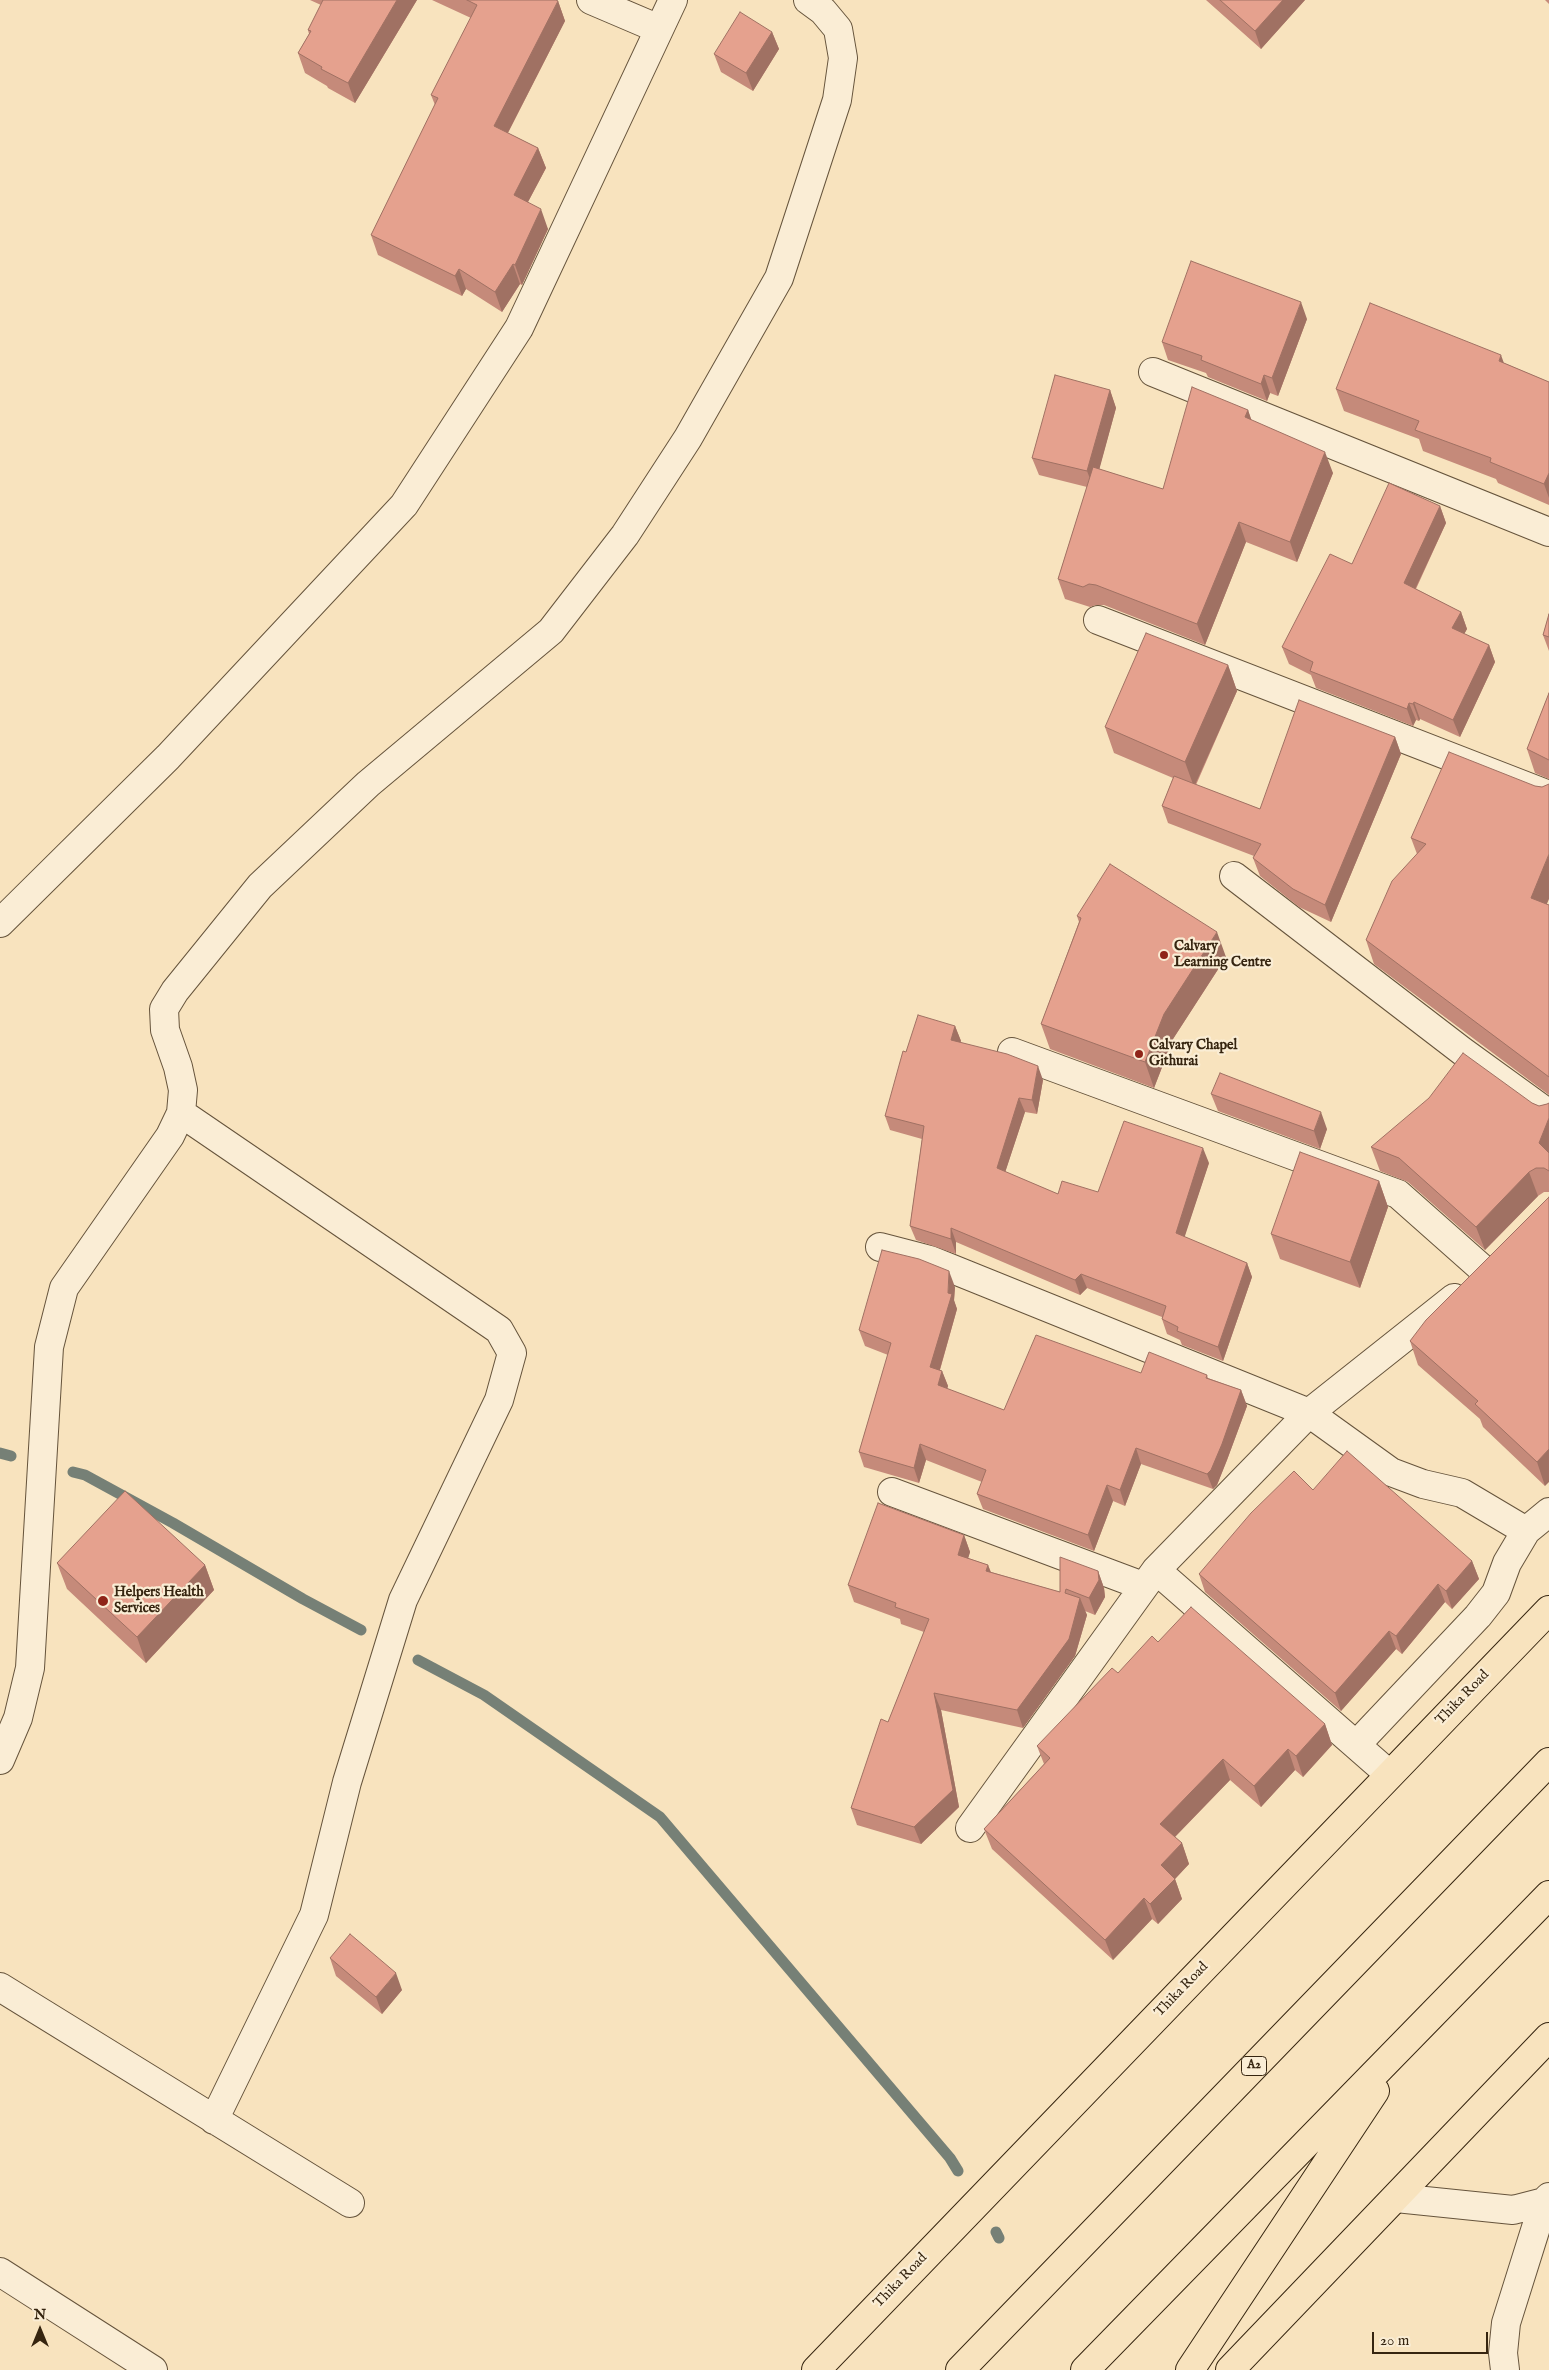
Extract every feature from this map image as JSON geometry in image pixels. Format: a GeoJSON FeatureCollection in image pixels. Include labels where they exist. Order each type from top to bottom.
{"type":"FeatureCollection","features":[{"type":"Feature","properties":{"kind":"main road","name":"Thika Road"},"geometry":{"type":"LineString","coordinates":[[816,2370],[1549,1610]]}},
{"type":"Feature","properties":{"kind":"main road","name":"A2"},"geometry":{"type":"LineString","coordinates":[[960,2370],[1549,1762]]}},
{"type":"Feature","properties":{"kind":"main road"},"geometry":{"type":"LineString","coordinates":[[1085,2370],[1549,1896]]}},
{"type":"Feature","properties":{"kind":"main road"},"geometry":{"type":"LineString","coordinates":[[1230,2370],[1549,2037]]}},
{"type":"Feature","properties":{"kind":"main road"},"geometry":{"type":"LineString","coordinates":[[1190,2370],[1410,2038]]}},
{"type":"Feature","properties":{"kind":"street"},"geometry":{"type":"LineString","coordinates":[[590,0],[659,29]]}},
{"type":"Feature","properties":{"kind":"street"},"geometry":{"type":"LineString","coordinates":[[0,923],[168,757],[404,505],[518,328],[673,0]]}},
{"type":"Feature","properties":{"kind":"street"},"geometry":{"type":"LineString","coordinates":[[0,1760],[18,1718],[30,1668],[49,1347],[64,1288],[170,1136],[181,1113],[183,1090],[166,1030],[164,1009],[174,991],[260,886],[368,784],[552,631],[636,519],[688,438],[779,278],[837,100],[843,58],[838,29],[808,0]]}},
{"type":"Feature","properties":{"kind":"street"},"geometry":{"type":"LineString","coordinates":[[1153,372],[1549,532]]}},
{"type":"Feature","properties":{"kind":"street"},"geometry":{"type":"LineString","coordinates":[[1098,620],[1549,795]]}},
{"type":"Feature","properties":{"kind":"street"},"geometry":{"type":"LineString","coordinates":[[1234,876],[1462,1051],[1549,1114]]}},
{"type":"Feature","properties":{"kind":"street"},"geometry":{"type":"LineString","coordinates":[[1012,1052],[1398,1194],[1486,1272]]}},
{"type":"Feature","properties":{"kind":"street"},"geometry":{"type":"LineString","coordinates":[[181,1113],[498,1330],[512,1353],[498,1400],[403,1600],[348,1782],[314,1915],[214,2120]]}},
{"type":"Feature","properties":{"kind":"street"},"geometry":{"type":"LineString","coordinates":[[880,1246],[930,1260],[1309,1413],[1391,1472],[1423,1484],[1462,1493],[1526,1531]]}},
{"type":"Feature","properties":{"kind":"street"},"geometry":{"type":"LineString","coordinates":[[970,1828],[1149,1578],[1309,1413],[1486,1272],[1505,1253]]}},
{"type":"Feature","properties":{"kind":"street"},"geometry":{"type":"LineString","coordinates":[[892,1492],[1149,1578],[1356,1745],[1389,1774]]}},
{"type":"Feature","properties":{"kind":"street"},"geometry":{"type":"LineString","coordinates":[[1356,1745],[1478,1616],[1496,1594],[1507,1563],[1526,1531],[1549,1512]]}},
{"type":"Feature","properties":{"kind":"street"},"geometry":{"type":"LineString","coordinates":[[0,1987],[350,2203]]}},
{"type":"Feature","properties":{"kind":"street"},"geometry":{"type":"LineString","coordinates":[[1396,2198],[1512,2210],[1547,2200]]}},
{"type":"Feature","properties":{"kind":"street"},"geometry":{"type":"LineString","coordinates":[[1504,2370],[1503,2353],[1506,2323],[1547,2200]]}},
{"type":"Feature","properties":{"kind":"street"},"geometry":{"type":"LineString","coordinates":[[0,2272],[153,2370]]}},
{"type":"Feature","properties":{"kind":"building"},"geometry":{"type":"Polygon","coordinates":[[[323,0],[397,0],[348,83],[321,69],[322,67],[298,53],[311,31],[308,30],[323,0]]]}},
{"type":"Feature","properties":{"kind":"building"},"geometry":{"type":"Polygon","coordinates":[[[467,0],[558,1],[494,126],[538,148],[514,195],[541,209],[515,265],[513,264],[495,292],[459,269],[455,276],[371,235],[438,98],[431,95],[477,5],[467,0]]]}},
{"type":"Feature","properties":{"kind":"building"},"geometry":{"type":"Polygon","coordinates":[[[1220,0],[1283,0],[1255,31],[1220,0]]]}},
{"type":"Feature","properties":{"kind":"building"},"geometry":{"type":"Polygon","coordinates":[[[740,12],[772,32],[746,73],[714,54],[740,12]]]}},
{"type":"Feature","properties":{"kind":"building"},"geometry":{"type":"Polygon","coordinates":[[[1191,261],[1301,302],[1272,378],[1264,375],[1261,384],[1201,360],[1202,356],[1162,342],[1191,261]]]}},
{"type":"Feature","properties":{"kind":"building"},"geometry":{"type":"Polygon","coordinates":[[[1370,303],[1501,355],[1499,361],[1549,382],[1549,473],[1544,484],[1490,462],[1491,458],[1415,430],[1419,421],[1336,389],[1370,303]]]}},
{"type":"Feature","properties":{"kind":"building"},"geometry":{"type":"Polygon","coordinates":[[[1055,375],[1110,390],[1087,471],[1032,458],[1055,375]]]}},
{"type":"Feature","properties":{"kind":"building"},"geometry":{"type":"Polygon","coordinates":[[[1192,387],[1248,410],[1245,417],[1325,452],[1290,542],[1239,522],[1197,624],[1096,585],[1089,584],[1083,587],[1058,579],[1093,467],[1163,489],[1192,387]]]}},
{"type":"Feature","properties":{"kind":"building"},"geometry":{"type":"Polygon","coordinates":[[[1389,483],[1440,506],[1404,583],[1461,612],[1452,628],[1489,645],[1453,720],[1414,702],[1413,704],[1409,703],[1407,709],[1310,671],[1313,662],[1282,647],[1330,554],[1352,564],[1389,483]]]}},
{"type":"Feature","properties":{"kind":"building"},"geometry":{"type":"Polygon","coordinates":[[[1549,614],[1549,637],[1543,635],[1549,614]]]}},
{"type":"Feature","properties":{"kind":"building"},"geometry":{"type":"Polygon","coordinates":[[[1146,633],[1228,665],[1185,762],[1105,727],[1146,633]]]}},
{"type":"Feature","properties":{"kind":"building"},"geometry":{"type":"Polygon","coordinates":[[[1549,693],[1549,760],[1527,749],[1549,693]]]}},
{"type":"Feature","properties":{"kind":"building"},"geometry":{"type":"Polygon","coordinates":[[[1299,700],[1395,737],[1325,905],[1293,889],[1253,858],[1261,844],[1162,806],[1174,776],[1260,809],[1299,700]]]}},
{"type":"Feature","properties":{"kind":"building"},"geometry":{"type":"Polygon","coordinates":[[[1449,752],[1535,786],[1542,787],[1549,784],[1549,854],[1531,898],[1549,905],[1549,1077],[1366,940],[1392,881],[1426,844],[1411,838],[1449,752]]]}},
{"type":"Feature","properties":{"kind":"building"},"geometry":{"type":"Polygon","coordinates":[[[1110,864],[1217,932],[1164,1014],[1145,1062],[1041,1024],[1081,918],[1077,916],[1110,864]]]}},
{"type":"Feature","properties":{"kind":"building"},"geometry":{"type":"Polygon","coordinates":[[[918,1015],[955,1026],[951,1040],[1007,1054],[1038,1066],[1032,1100],[1019,1098],[997,1168],[1058,1194],[1062,1181],[1098,1192],[1124,1121],[1203,1148],[1176,1233],[1247,1263],[1218,1347],[1177,1331],[1178,1327],[1162,1319],[1166,1306],[1081,1274],[1075,1280],[951,1228],[951,1239],[910,1226],[924,1126],[885,1116],[903,1051],[906,1052],[918,1015]]]}},
{"type":"Feature","properties":{"kind":"building"},"geometry":{"type":"Polygon","coordinates":[[[1463,1053],[1532,1103],[1539,1106],[1549,1103],[1549,1118],[1539,1143],[1549,1153],[1549,1171],[1544,1168],[1536,1168],[1529,1172],[1476,1227],[1399,1158],[1371,1147],[1429,1098],[1463,1053]]]}},
{"type":"Feature","properties":{"kind":"building"},"geometry":{"type":"Polygon","coordinates":[[[1220,1073],[1321,1112],[1314,1131],[1211,1094],[1220,1073]]]}},
{"type":"Feature","properties":{"kind":"building"},"geometry":{"type":"Polygon","coordinates":[[[1300,1152],[1379,1181],[1350,1262],[1271,1234],[1300,1152]]]}},
{"type":"Feature","properties":{"kind":"building"},"geometry":{"type":"Polygon","coordinates":[[[1549,1197],[1549,1449],[1537,1462],[1475,1404],[1478,1401],[1410,1341],[1426,1320],[1549,1197]]]}},
{"type":"Feature","properties":{"kind":"building"},"geometry":{"type":"Polygon","coordinates":[[[882,1250],[919,1259],[949,1271],[948,1293],[952,1294],[930,1367],[942,1371],[938,1385],[1004,1410],[1036,1335],[1141,1373],[1149,1352],[1207,1375],[1206,1378],[1241,1390],[1211,1470],[1207,1474],[1136,1448],[1120,1490],[1107,1485],[1088,1535],[977,1494],[986,1470],[920,1444],[914,1468],[859,1452],[891,1343],[859,1330],[882,1250]]]}},
{"type":"Feature","properties":{"kind":"building"},"geometry":{"type":"Polygon","coordinates":[[[1347,1451],[1472,1561],[1446,1591],[1438,1584],[1396,1636],[1389,1631],[1335,1693],[1199,1574],[1251,1513],[1294,1471],[1313,1490],[1347,1451]]]}},
{"type":"Feature","properties":{"kind":"building"},"geometry":{"type":"Polygon","coordinates":[[[125,1491],[205,1565],[137,1637],[57,1563],[125,1491]]]}},
{"type":"Feature","properties":{"kind":"building"},"geometry":{"type":"Polygon","coordinates":[[[878,1503],[964,1535],[958,1555],[988,1565],[986,1571],[1060,1592],[1060,1557],[1098,1571],[1099,1580],[1089,1598],[1066,1589],[1065,1593],[1080,1598],[1069,1639],[1017,1710],[934,1693],[953,1790],[914,1827],[851,1808],[881,1719],[888,1722],[929,1619],[895,1607],[896,1603],[848,1585],[878,1503]]]}},
{"type":"Feature","properties":{"kind":"building"},"geometry":{"type":"Polygon","coordinates":[[[1191,1607],[1325,1724],[1296,1756],[1288,1749],[1254,1786],[1223,1759],[1160,1824],[1182,1843],[1161,1865],[1175,1879],[1150,1904],[1144,1898],[1105,1940],[984,1829],[1050,1758],[1037,1746],[1112,1668],[1118,1673],[1152,1636],[1158,1642],[1191,1607]]]}},
{"type":"Feature","properties":{"kind":"building"},"geometry":{"type":"Polygon","coordinates":[[[350,1934],[396,1973],[376,1997],[330,1958],[350,1934]]]}},
{"type":"Feature","properties":{"kind":"waterway"},"geometry":{"type":"LineString","coordinates":[[0,1453],[11,1456]]}},
{"type":"Feature","properties":{"kind":"waterway"},"geometry":{"type":"LineString","coordinates":[[73,1472],[85,1475],[173,1523],[303,1599],[361,1630]]}},
{"type":"Feature","properties":{"kind":"waterway"},"geometry":{"type":"LineString","coordinates":[[418,1660],[484,1695],[660,1817],[950,2158],[958,2171]]}},
{"type":"Feature","properties":{"kind":"waterway"},"geometry":{"type":"LineString","coordinates":[[996,2232],[999,2238]]}},
{"type":"Feature","properties":{"kind":"place","name":"Calvary Learning Centre"},"geometry":{"type":"Point","coordinates":[1164,955]}},
{"type":"Feature","properties":{"kind":"place","name":"Calvary Chapel Githurai"},"geometry":{"type":"Point","coordinates":[1139,1054]}},
{"type":"Feature","properties":{"kind":"place","name":"Helpers Health Services"},"geometry":{"type":"Point","coordinates":[103,1601]}}]}
